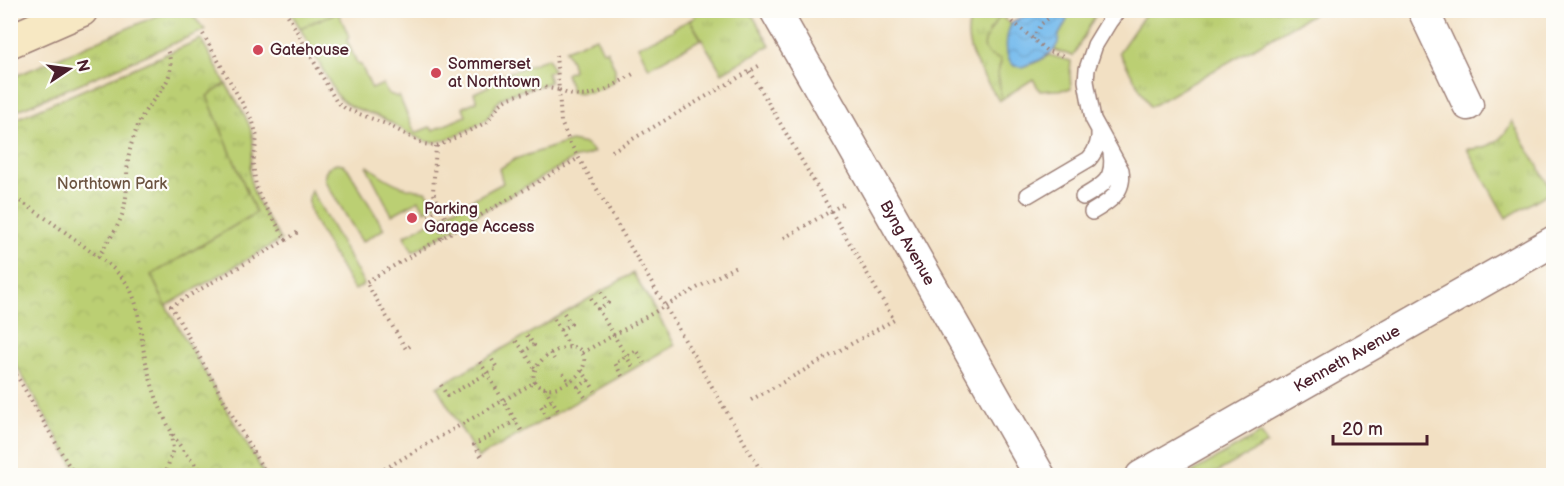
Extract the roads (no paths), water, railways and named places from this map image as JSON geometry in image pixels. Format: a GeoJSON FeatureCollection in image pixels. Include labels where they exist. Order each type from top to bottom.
{"type":"FeatureCollection","features":[{"type":"Feature","properties":{"kind":"street"},"geometry":{"type":"LineString","coordinates":[[10,41],[81,10]]}},
{"type":"Feature","properties":{"kind":"street","name":"Byng Avenue"},"geometry":{"type":"LineString","coordinates":[[775,10],[1040,476]]}},
{"type":"Feature","properties":{"kind":"street"},"geometry":{"type":"LineString","coordinates":[[1424,10],[1468,105]]}},
{"type":"Feature","properties":{"kind":"street","name":"Kenneth Avenue"},"geometry":{"type":"LineString","coordinates":[[1141,476],[1553,242]]}},
{"type":"Feature","properties":{"kind":"lane"},"geometry":{"type":"LineString","coordinates":[[1092,212],[1111,200],[1120,187],[1122,178],[1121,170],[1098,130],[1090,109],[1086,81],[1087,69],[1095,45],[1118,10]]}},
{"type":"Feature","properties":{"kind":"lane"},"geometry":{"type":"LineString","coordinates":[[1028,195],[1089,159],[1098,142],[1098,130]]}},
{"type":"Feature","properties":{"kind":"lane"},"geometry":{"type":"LineString","coordinates":[[1083,197],[1107,182],[1112,169],[1112,153]]}},
{"type":"Feature","properties":{"kind":"water"},"geometry":{"type":"Polygon","coordinates":[[[1039,11],[1067,11],[1067,20],[1059,35],[1058,43],[1054,50],[1040,60],[1022,67],[1014,66],[1008,57],[1007,48],[1010,27],[1019,18],[1039,11]]]}},
{"type":"Feature","properties":{"kind":"place","name":"Gatehouse"},"geometry":{"type":"Point","coordinates":[258,50]}},
{"type":"Feature","properties":{"kind":"place","name":"Sommerset at Northtown"},"geometry":{"type":"Point","coordinates":[436,73]}},
{"type":"Feature","properties":{"kind":"place","name":"Parking Garage Access"},"geometry":{"type":"Point","coordinates":[412,218]}},
{"type":"Feature","properties":{"kind":"park label","name":"Northtown Park"},"geometry":{"type":"Point","coordinates":[112,184]}}]}
